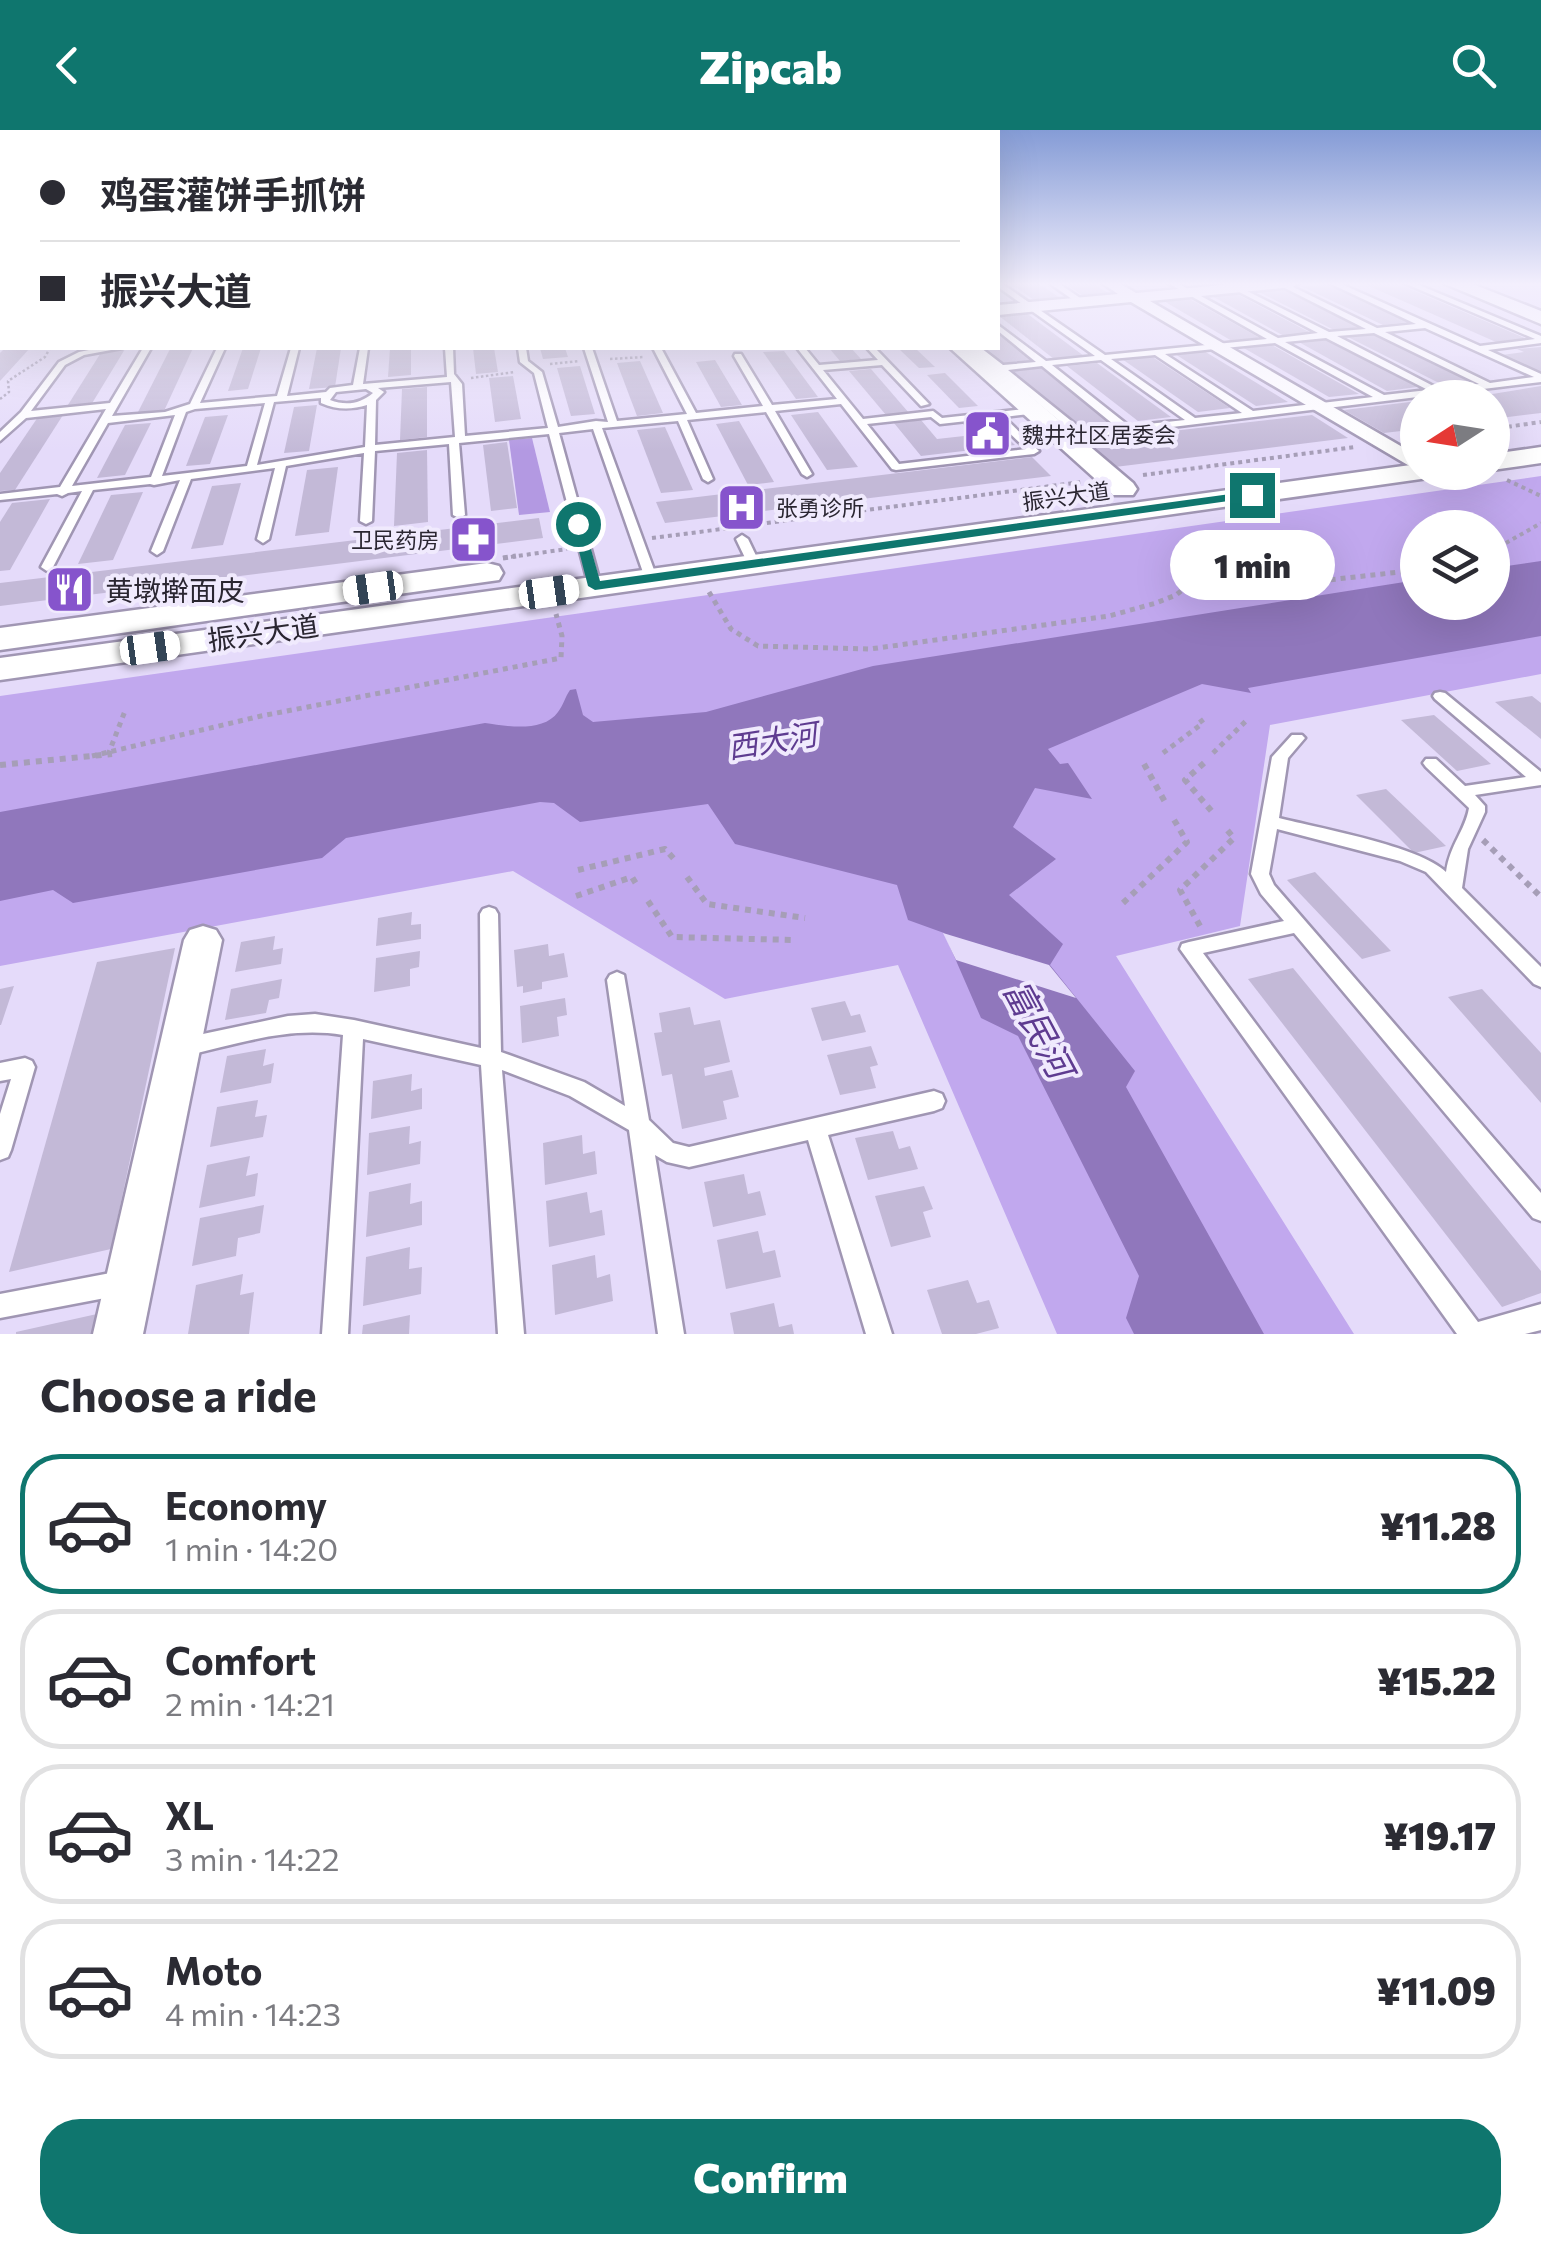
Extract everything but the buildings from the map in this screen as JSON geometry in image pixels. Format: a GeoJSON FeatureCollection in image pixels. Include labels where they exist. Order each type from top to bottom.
{"type":"FeatureCollection","features":[{"type":"Feature","properties":{"kind":"main road"},"geometry":{"type":"LineString","coordinates":[[963,350],[1036,411],[1074,436],[1117,484]]}},
{"type":"Feature","properties":{"kind":"main road"},"geometry":{"type":"LineString","coordinates":[[1510,438],[1541,434]]}},
{"type":"Feature","properties":{"kind":"main road"},"geometry":{"type":"LineString","coordinates":[[1510,467],[1541,455]]}},
{"type":"Feature","properties":{"kind":"main road","name":"振兴大道"},"geometry":{"type":"LineString","coordinates":[[748,552],[1117,484],[1400,458]]}},
{"type":"Feature","properties":{"kind":"main road","name":"振兴大道"},"geometry":{"type":"LineString","coordinates":[[0,639],[643,557],[748,552],[1400,458]]}},
{"type":"Feature","properties":{"kind":"main road","name":"振兴大道"},"geometry":{"type":"LineString","coordinates":[[0,669],[491,578]]}},
{"type":"Feature","properties":{"kind":"street"},"geometry":{"type":"LineString","coordinates":[[1204,339],[1400,454]]}},
{"type":"Feature","properties":{"kind":"street"},"geometry":{"type":"LineString","coordinates":[[118,1334],[202,940]]}},
{"type":"Feature","properties":{"kind":"lane"},"geometry":{"type":"LineString","coordinates":[[1013,339],[1127,430]]}},
{"type":"Feature","properties":{"kind":"lane"},"geometry":{"type":"LineString","coordinates":[[1075,339],[1193,422]]}},
{"type":"Feature","properties":{"kind":"lane"},"geometry":{"type":"LineString","coordinates":[[1002,368],[1284,339]]}},
{"type":"Feature","properties":{"kind":"lane"},"geometry":{"type":"LineString","coordinates":[[1335,339],[1414,380]]}},
{"type":"Feature","properties":{"kind":"lane"},"geometry":{"type":"LineString","coordinates":[[1395,339],[1478,380]]}},
{"type":"Feature","properties":{"kind":"lane"},"geometry":{"type":"LineString","coordinates":[[1458,339],[1541,378]]}},
{"type":"Feature","properties":{"kind":"lane"},"geometry":{"type":"LineString","coordinates":[[1276,340],[1382,398]]}},
{"type":"Feature","properties":{"kind":"lane"},"geometry":{"type":"LineString","coordinates":[[1478,348],[1541,340]]}},
{"type":"Feature","properties":{"kind":"lane"},"geometry":{"type":"LineString","coordinates":[[0,438],[24,415],[70,354],[102,350]]}},
{"type":"Feature","properties":{"kind":"lane"},"geometry":{"type":"LineString","coordinates":[[62,493],[146,350]]}},
{"type":"Feature","properties":{"kind":"lane"},"geometry":{"type":"LineString","coordinates":[[154,482],[220,350]]}},
{"type":"Feature","properties":{"kind":"lane"},"geometry":{"type":"LineString","coordinates":[[251,470],[294,350]]}},
{"type":"Feature","properties":{"kind":"lane"},"geometry":{"type":"LineString","coordinates":[[362,385],[364,350]]}},
{"type":"Feature","properties":{"kind":"lane"},"geometry":{"type":"LineString","coordinates":[[449,350],[457,384],[459,515]]}},
{"type":"Feature","properties":{"kind":"lane"},"geometry":{"type":"LineString","coordinates":[[522,350],[524,362],[538,372],[589,564]]}},
{"type":"Feature","properties":{"kind":"lane"},"geometry":{"type":"LineString","coordinates":[[589,350],[613,422]]}},
{"type":"Feature","properties":{"kind":"lane"},"geometry":{"type":"LineString","coordinates":[[803,350],[896,467],[1034,451],[996,415]]}},
{"type":"Feature","properties":{"kind":"lane"},"geometry":{"type":"LineString","coordinates":[[874,350],[924,404]]}},
{"type":"Feature","properties":{"kind":"lane"},"geometry":{"type":"LineString","coordinates":[[979,350],[1074,436],[1400,396]]}},
{"type":"Feature","properties":{"kind":"lane"},"geometry":{"type":"LineString","coordinates":[[659,352],[708,478]]}},
{"type":"Feature","properties":{"kind":"lane"},"geometry":{"type":"LineString","coordinates":[[1156,352],[1252,414]]}},
{"type":"Feature","properties":{"kind":"lane"},"geometry":{"type":"LineString","coordinates":[[738,356],[807,474]]}},
{"type":"Feature","properties":{"kind":"lane"},"geometry":{"type":"LineString","coordinates":[[817,368],[885,362]]}},
{"type":"Feature","properties":{"kind":"lane"},"geometry":{"type":"LineString","coordinates":[[1510,382],[1541,378]]}},
{"type":"Feature","properties":{"kind":"lane"},"geometry":{"type":"LineString","coordinates":[[104,420],[326,395],[362,385],[453,379]]}},
{"type":"Feature","properties":{"kind":"lane"},"geometry":{"type":"LineString","coordinates":[[362,385],[379,392],[372,400],[366,520]]}},
{"type":"Feature","properties":{"kind":"lane"},"geometry":{"type":"LineString","coordinates":[[326,395],[324,400],[334,405],[372,400]]}},
{"type":"Feature","properties":{"kind":"lane"},"geometry":{"type":"LineString","coordinates":[[0,497],[251,470],[372,449],[843,401]]}},
{"type":"Feature","properties":{"kind":"lane"},"geometry":{"type":"LineString","coordinates":[[24,415],[112,406]]}},
{"type":"Feature","properties":{"kind":"lane"},"geometry":{"type":"LineString","coordinates":[[859,422],[933,414],[940,421],[1036,411]]}},
{"type":"Feature","properties":{"kind":"lane"},"geometry":{"type":"LineString","coordinates":[[596,424],[643,557]]}},
{"type":"Feature","properties":{"kind":"lane"},"geometry":{"type":"LineString","coordinates":[[263,539],[281,465]]}},
{"type":"Feature","properties":{"kind":"lane"},"geometry":{"type":"LineString","coordinates":[[157,551],[186,478]]}},
{"type":"Feature","properties":{"kind":"lane"},"geometry":{"type":"LineString","coordinates":[[47,567],[88,490]]}},
{"type":"Feature","properties":{"kind":"lane"},"geometry":{"type":"LineString","coordinates":[[1440,696],[1540,780]]}},
{"type":"Feature","properties":{"kind":"lane"},"geometry":{"type":"LineString","coordinates":[[1298,738],[1280,757],[1260,874],[1267,890],[1541,1210]]}},
{"type":"Feature","properties":{"kind":"lane"},"geometry":{"type":"LineString","coordinates":[[1431,763],[1477,806],[1472,829],[1457,858],[1454,887]]}},
{"type":"Feature","properties":{"kind":"lane"},"geometry":{"type":"LineString","coordinates":[[1462,792],[1540,780]]}},
{"type":"Feature","properties":{"kind":"lane"},"geometry":{"type":"LineString","coordinates":[[1270,821],[1406,856],[1432,868],[1541,979]]}},
{"type":"Feature","properties":{"kind":"lane"},"geometry":{"type":"LineString","coordinates":[[489,914],[491,1058],[511,1334]]}},
{"type":"Feature","properties":{"kind":"lane"},"geometry":{"type":"LineString","coordinates":[[1298,925],[1188,950],[1476,1334],[1541,1316]]}},
{"type":"Feature","properties":{"kind":"lane"},"geometry":{"type":"LineString","coordinates":[[616,980],[672,1334]]}},
{"type":"Feature","properties":{"kind":"lane"},"geometry":{"type":"LineString","coordinates":[[180,1048],[288,1024],[316,1022],[354,1028],[491,1058],[577,1089],[638,1124],[667,1152],[689,1156],[934,1102]]}},
{"type":"Feature","properties":{"kind":"lane"},"geometry":{"type":"LineString","coordinates":[[335,1334],[354,1028]]}},
{"type":"Feature","properties":{"kind":"lane"},"geometry":{"type":"LineString","coordinates":[[0,1072],[25,1067],[0,1150]]}},
{"type":"Feature","properties":{"kind":"lane"},"geometry":{"type":"LineString","coordinates":[[815,1128],[879,1334]]}},
{"type":"Feature","properties":{"kind":"lane"},"geometry":{"type":"LineString","coordinates":[[0,1306],[130,1282]]}},
{"type":"Feature","properties":{"kind":"path"},"geometry":{"type":"LineString","coordinates":[[0,399],[9,392],[5,386],[8,381],[45,357],[49,350]]}},
{"type":"Feature","properties":{"kind":"path"},"geometry":{"type":"LineString","coordinates":[[453,379],[659,352]]}},
{"type":"Feature","properties":{"kind":"path"},"geometry":{"type":"LineString","coordinates":[[1510,426],[1541,422]]}},
{"type":"Feature","properties":{"kind":"path"},"geometry":{"type":"LineString","coordinates":[[643,557],[1117,484],[1400,458]]}},
{"type":"Feature","properties":{"kind":"path"},"geometry":{"type":"LineString","coordinates":[[1510,477],[1541,496]]}},
{"type":"Feature","properties":{"kind":"path"},"geometry":{"type":"LineString","coordinates":[[1510,541],[1541,523]]}},
{"type":"Feature","properties":{"kind":"path"},"geometry":{"type":"LineString","coordinates":[[491,578],[589,564]]}},
{"type":"Feature","properties":{"kind":"path"},"geometry":{"type":"LineString","coordinates":[[706,584],[731,629],[758,646],[870,649],[1062,625],[1176,596],[1197,578],[1216,575],[1241,573],[1319,581],[1400,572]]}},
{"type":"Feature","properties":{"kind":"path"},"geometry":{"type":"LineString","coordinates":[[0,764],[108,755],[261,716],[561,658],[562,636],[553,607]]}},
{"type":"Feature","properties":{"kind":"path"},"geometry":{"type":"LineString","coordinates":[[108,755],[125,711]]}},
{"type":"Feature","properties":{"kind":"path"},"geometry":{"type":"LineString","coordinates":[[1164,753],[1203,723],[1197,715]]}},
{"type":"Feature","properties":{"kind":"path"},"geometry":{"type":"LineString","coordinates":[[1213,754],[1247,720]]}},
{"type":"Feature","properties":{"kind":"path"},"geometry":{"type":"LineString","coordinates":[[1204,762],[1185,780],[1214,814]]}},
{"type":"Feature","properties":{"kind":"path"},"geometry":{"type":"LineString","coordinates":[[1144,764],[1164,802]]}},
{"type":"Feature","properties":{"kind":"path"},"geometry":{"type":"LineString","coordinates":[[1123,903],[1187,842],[1174,818]]}},
{"type":"Feature","properties":{"kind":"path"},"geometry":{"type":"LineString","coordinates":[[1472,829],[1541,897]]}},
{"type":"Feature","properties":{"kind":"path"},"geometry":{"type":"LineString","coordinates":[[1188,930],[1201,928],[1180,890],[1234,838],[1227,830]]}},
{"type":"Feature","properties":{"kind":"path"},"geometry":{"type":"LineString","coordinates":[[578,870],[665,849],[674,859]]}},
{"type":"Feature","properties":{"kind":"path"},"geometry":{"type":"LineString","coordinates":[[576,896],[632,877],[638,887]]}},
{"type":"Feature","properties":{"kind":"path"},"geometry":{"type":"LineString","coordinates":[[687,877],[706,904],[805,918]]}},
{"type":"Feature","properties":{"kind":"path"},"geometry":{"type":"LineString","coordinates":[[648,901],[672,937],[794,940]]}},
{"type":"Feature","properties":{"kind":"shaded area"},"geometry":{"type":"Polygon","coordinates":[[[532,438],[550,512],[519,515],[509,440],[532,438]]]}},
{"type":"Feature","properties":{"kind":"shaded area"},"geometry":{"type":"Polygon","coordinates":[[[1541,476],[1541,674],[1270,725],[1240,926],[1116,956],[1354,1334],[1057,1334],[898,965],[725,999],[513,871],[0,966],[0,696],[1443,490],[1510,490],[1510,480],[1541,476]]]}},
{"type":"Feature","properties":{"kind":"water"},"geometry":{"type":"Polygon","coordinates":[[[1541,561],[1541,636],[1248,688],[1251,693],[1202,684],[1048,749],[1060,764],[1068,763],[1092,799],[1035,788],[1013,827],[1056,859],[1009,895],[1063,944],[1050,965],[1135,1071],[1126,1087],[1264,1334],[1134,1334],[1126,1318],[1139,1276],[1018,1036],[981,1018],[944,933],[908,920],[897,885],[735,844],[708,804],[580,822],[554,803],[540,802],[346,838],[322,858],[73,903],[53,890],[0,901],[0,812],[485,723],[534,726],[551,719],[570,690],[576,689],[583,715],[593,722],[706,712],[873,666],[1400,583],[1400,620],[1510,620],[1510,566],[1541,561]]]}},
{"type":"Feature","properties":{"kind":"pier"},"geometry":{"type":"Polygon","coordinates":[[[943,933],[1049,965],[1076,998],[956,960],[943,933]]]}},
{"type":"Feature","properties":{"kind":"place","name":"魏井社区居委会"},"geometry":{"type":"Point","coordinates":[987,434]}},
{"type":"Feature","properties":{"kind":"place","name":"张勇诊所"},"geometry":{"type":"Point","coordinates":[741,507]}},
{"type":"Feature","properties":{"kind":"place","name":"卫民药房"},"geometry":{"type":"Point","coordinates":[474,539]}},
{"type":"Feature","properties":{"kind":"place","name":"黄墩擀面皮"},"geometry":{"type":"Point","coordinates":[70,590]}},
{"type":"Feature","properties":{"kind":"route"},"geometry":{"type":"LineString","coordinates":[[578,524],[595,586],[1252,495]]}},
{"type":"Feature","properties":{"kind":"water label","name":"西大河"},"geometry":{"type":"Point","coordinates":[772,739]}},
{"type":"Feature","properties":{"kind":"water label","name":"富民河"},"geometry":{"type":"Point","coordinates":[1040,1028]}}]}
